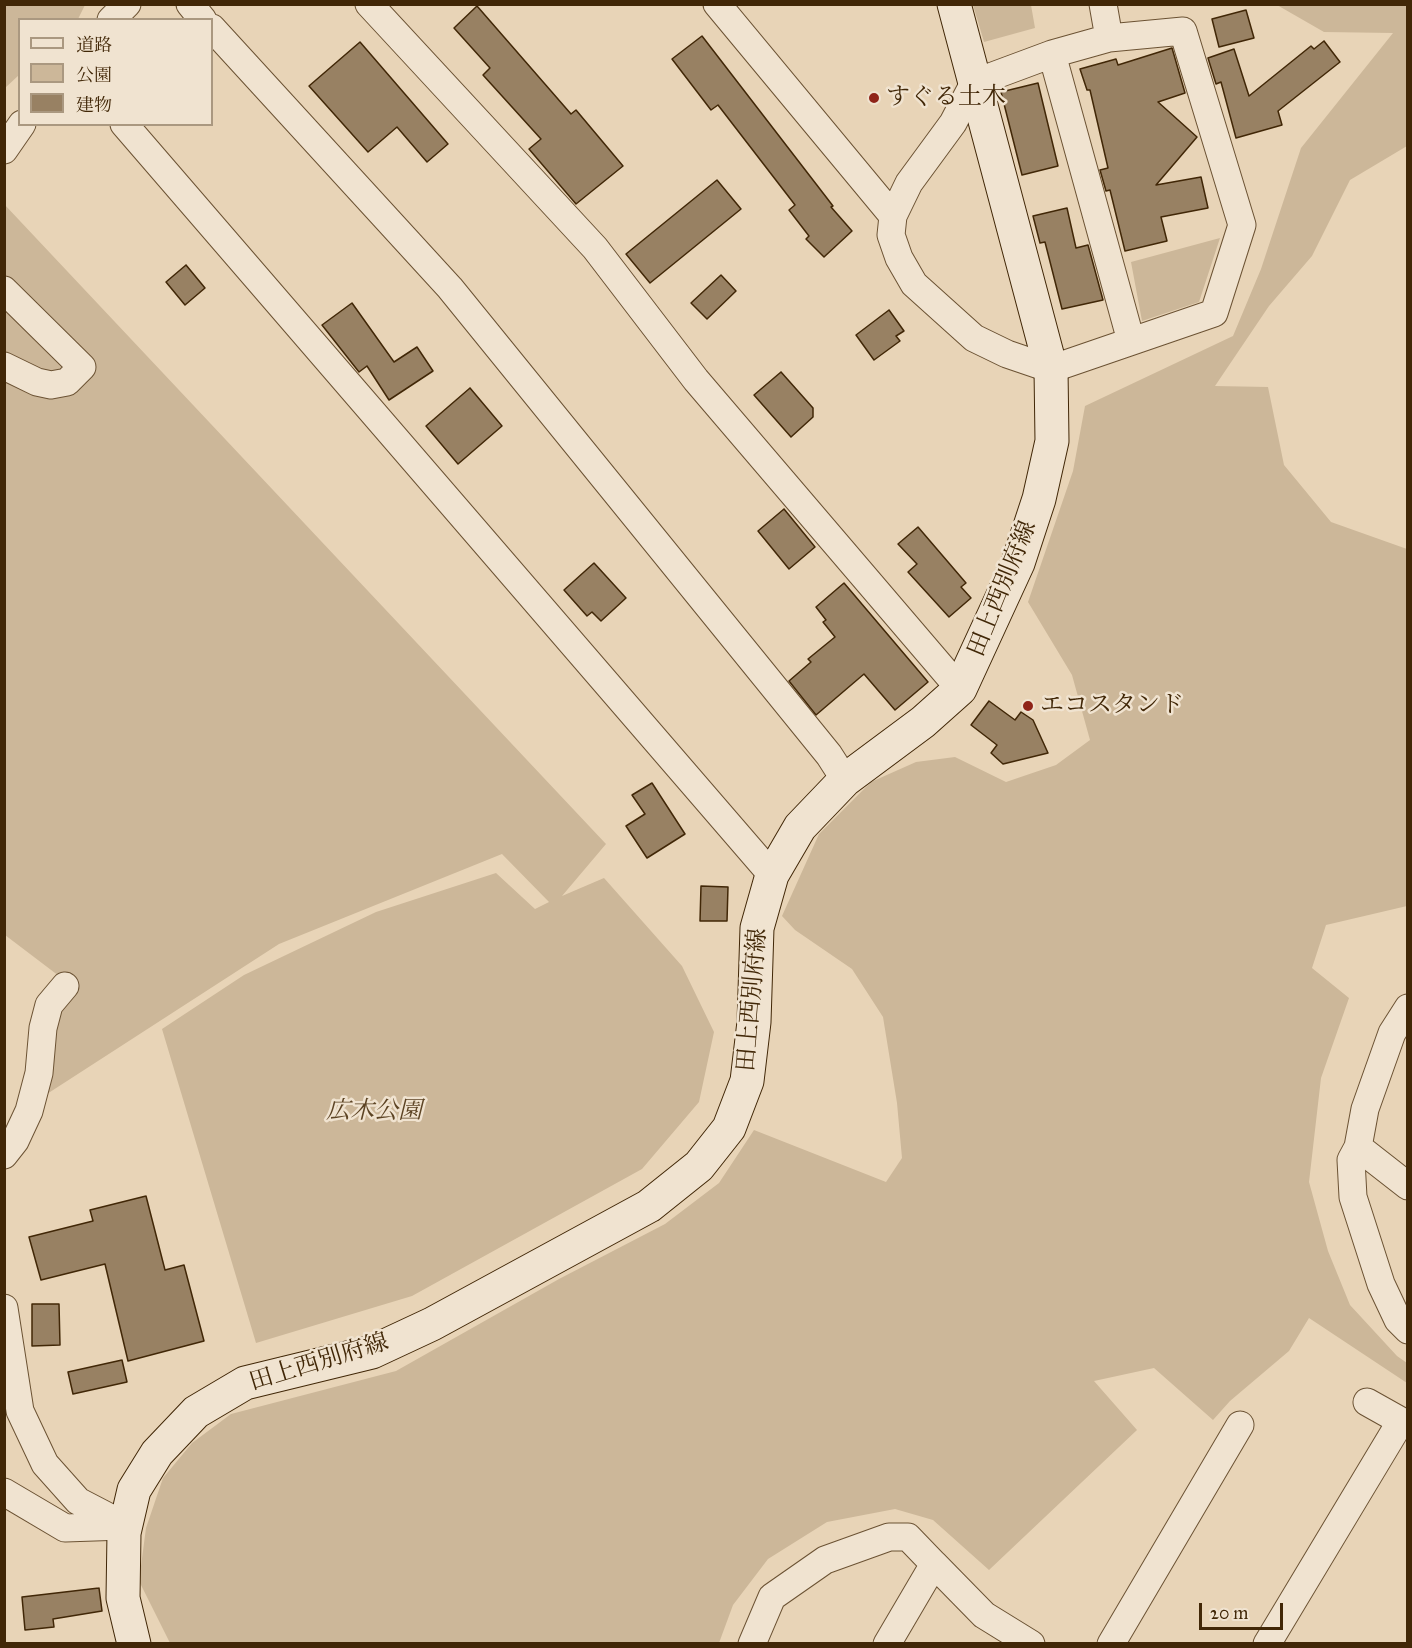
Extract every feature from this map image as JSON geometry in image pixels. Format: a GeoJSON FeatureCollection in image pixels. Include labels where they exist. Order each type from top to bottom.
{"type":"FeatureCollection","features":[{"type":"Feature","properties":{"kind":"street"},"geometry":{"type":"LineString","coordinates":[[113,18],[127,4]]}},
{"type":"Feature","properties":{"kind":"street"},"geometry":{"type":"LineString","coordinates":[[190,4],[201,18]]}},
{"type":"Feature","properties":{"kind":"street"},"geometry":{"type":"LineString","coordinates":[[369,4],[595,248],[696,380],[960,689]]}},
{"type":"Feature","properties":{"kind":"street"},"geometry":{"type":"LineString","coordinates":[[717,4],[893,216]]}},
{"type":"Feature","properties":{"kind":"street","name":"田上西別府線"},"geometry":{"type":"LineString","coordinates":[[134,1644],[123,1598],[126,1526],[134,1490],[157,1453],[196,1412],[245,1383],[372,1352],[432,1324],[650,1206],[699,1166],[729,1128],[747,1081],[754,1022],[757,928],[772,875],[800,827],[845,780],[923,722],[960,689],[1018,563],[1039,499],[1052,441],[1051,369],[954,4]]}},
{"type":"Feature","properties":{"kind":"street"},"geometry":{"type":"LineString","coordinates":[[1103,4],[1108,38]]}},
{"type":"Feature","properties":{"kind":"street"},"geometry":{"type":"LineString","coordinates":[[213,29],[450,288],[829,755],[845,780]]}},
{"type":"Feature","properties":{"kind":"street"},"geometry":{"type":"LineString","coordinates":[[1183,31],[1242,225],[1214,314],[1051,369],[1007,354],[974,338],[914,284],[898,258],[891,235],[893,216],[909,183],[953,123],[974,83],[1052,54],[1108,38],[1183,31]]}},
{"type":"Feature","properties":{"kind":"street"},"geometry":{"type":"LineString","coordinates":[[1052,54],[1131,341]]}},
{"type":"Feature","properties":{"kind":"street"},"geometry":{"type":"LineString","coordinates":[[4,150],[21,126]]}},
{"type":"Feature","properties":{"kind":"street"},"geometry":{"type":"LineString","coordinates":[[126,126],[772,875]]}},
{"type":"Feature","properties":{"kind":"street"},"geometry":{"type":"LineString","coordinates":[[4,290],[82,367],[67,382],[51,385],[37,382],[4,366]]}},
{"type":"Feature","properties":{"kind":"street"},"geometry":{"type":"LineString","coordinates":[[4,1155],[15,1141],[29,1111],[39,1073],[43,1028],[49,1005],[65,986]]}},
{"type":"Feature","properties":{"kind":"street"},"geometry":{"type":"LineString","coordinates":[[1407,1008],[1392,1033],[1365,1109],[1358,1148],[1351,1160],[1353,1197],[1381,1284],[1398,1320],[1407,1330]]}},
{"type":"Feature","properties":{"kind":"street"},"geometry":{"type":"LineString","coordinates":[[1358,1148],[1407,1186]]}},
{"type":"Feature","properties":{"kind":"street"},"geometry":{"type":"LineString","coordinates":[[4,1308],[20,1411],[45,1464],[78,1501],[126,1526]]}},
{"type":"Feature","properties":{"kind":"street"},"geometry":{"type":"LineString","coordinates":[[1267,1644],[1404,1423],[1367,1402]]}},
{"type":"Feature","properties":{"kind":"street"},"geometry":{"type":"LineString","coordinates":[[1111,1644],[1240,1425]]}},
{"type":"Feature","properties":{"kind":"street"},"geometry":{"type":"LineString","coordinates":[[4,1492],[66,1528],[126,1526]]}},
{"type":"Feature","properties":{"kind":"street"},"geometry":{"type":"LineString","coordinates":[[752,1644],[772,1598],[825,1560],[889,1537],[908,1537],[984,1615],[1032,1644]]}},
{"type":"Feature","properties":{"kind":"street"},"geometry":{"type":"LineString","coordinates":[[887,1644],[934,1564]]}},
{"type":"Feature","properties":{"kind":"green space"},"geometry":{"type":"Polygon","coordinates":[[[5,4],[85,5],[78,18],[18,18],[18,76],[5,88],[5,4]]]}},
{"type":"Feature","properties":{"kind":"green space"},"geometry":{"type":"Polygon","coordinates":[[[973,5],[1031,5],[1035,28],[984,42],[973,5]]]}},
{"type":"Feature","properties":{"kind":"green space"},"geometry":{"type":"Polygon","coordinates":[[[1277,5],[1407,5],[1407,146],[1350,180],[1312,256],[1269,306],[1215,386],[1268,387],[1284,465],[1331,522],[1407,549],[1407,906],[1326,925],[1312,968],[1349,998],[1321,1078],[1309,1182],[1328,1251],[1350,1305],[1397,1356],[1407,1363],[1407,1383],[1309,1318],[1289,1351],[1230,1401],[1213,1420],[1154,1368],[1094,1381],[1137,1430],[989,1570],[933,1520],[895,1509],[827,1522],[768,1559],[733,1605],[719,1643],[170,1643],[139,1581],[146,1528],[163,1478],[192,1443],[231,1414],[396,1371],[559,1279],[665,1224],[719,1183],[754,1130],[886,1182],[902,1158],[897,1103],[883,1017],[852,969],[795,930],[782,916],[819,834],[871,782],[916,762],[955,757],[1006,782],[1056,765],[1090,740],[1072,675],[1028,602],[1073,471],[1085,406],[1233,336],[1261,269],[1301,148],[1393,33],[1324,32],[1277,5]]]}},
{"type":"Feature","properties":{"kind":"green space","name":"広木公園"},"geometry":{"type":"Polygon","coordinates":[[[4,204],[606,844],[562,896],[604,878],[682,966],[714,1032],[699,1102],[642,1169],[412,1296],[256,1343],[162,1029],[244,975],[376,912],[496,873],[535,909],[549,902],[502,854],[279,944],[33,1103],[59,976],[5,935],[4,204]]]}},
{"type":"Feature","properties":{"kind":"green space"},"geometry":{"type":"Polygon","coordinates":[[[1220,238],[1199,302],[1142,321],[1131,262],[1220,238]]]}},
{"type":"Feature","properties":{"kind":"building"},"geometry":{"type":"Polygon","coordinates":[[[477,6],[571,114],[576,110],[623,166],[576,204],[529,149],[541,139],[483,75],[490,68],[454,28],[477,6]]]}},
{"type":"Feature","properties":{"kind":"building"},"geometry":{"type":"Polygon","coordinates":[[[1246,10],[1254,38],[1219,47],[1212,19],[1246,10]]]}},
{"type":"Feature","properties":{"kind":"building"},"geometry":{"type":"Polygon","coordinates":[[[702,36],[833,206],[831,207],[852,231],[824,257],[806,239],[809,236],[789,210],[795,205],[792,201],[718,105],[711,110],[672,59],[702,36]]]}},
{"type":"Feature","properties":{"kind":"building"},"geometry":{"type":"Polygon","coordinates":[[[1324,41],[1340,62],[1278,111],[1282,125],[1236,138],[1221,82],[1216,84],[1208,58],[1234,49],[1249,96],[1311,46],[1314,49],[1324,41]]]}},
{"type":"Feature","properties":{"kind":"building"},"geometry":{"type":"Polygon","coordinates":[[[360,42],[448,144],[427,162],[397,127],[368,152],[309,86],[360,42]]]}},
{"type":"Feature","properties":{"kind":"building"},"geometry":{"type":"Polygon","coordinates":[[[1172,48],[1185,93],[1158,102],[1197,137],[1156,185],[1201,177],[1208,208],[1161,217],[1167,241],[1125,251],[1110,190],[1106,191],[1100,170],[1108,168],[1090,90],[1087,90],[1080,69],[1116,59],[1118,65],[1172,48]]]}},
{"type":"Feature","properties":{"kind":"building"},"geometry":{"type":"Polygon","coordinates":[[[1038,83],[1058,166],[1022,175],[1001,92],[1038,83]]]}},
{"type":"Feature","properties":{"kind":"building"},"geometry":{"type":"Polygon","coordinates":[[[717,180],[741,209],[650,283],[626,254],[717,180]]]}},
{"type":"Feature","properties":{"kind":"building"},"geometry":{"type":"Polygon","coordinates":[[[1067,208],[1076,248],[1088,245],[1103,300],[1062,309],[1045,242],[1040,243],[1033,216],[1067,208]]]}},
{"type":"Feature","properties":{"kind":"building"},"geometry":{"type":"Polygon","coordinates":[[[186,265],[205,288],[185,305],[166,282],[186,265]]]}},
{"type":"Feature","properties":{"kind":"building"},"geometry":{"type":"Polygon","coordinates":[[[721,275],[736,291],[707,319],[691,303],[721,275]]]}},
{"type":"Feature","properties":{"kind":"building"},"geometry":{"type":"Polygon","coordinates":[[[352,303],[394,362],[417,347],[433,371],[389,400],[367,366],[359,372],[322,325],[352,303]]]}},
{"type":"Feature","properties":{"kind":"building"},"geometry":{"type":"Polygon","coordinates":[[[889,310],[904,331],[896,336],[900,341],[874,360],[856,335],[889,310]]]}},
{"type":"Feature","properties":{"kind":"building"},"geometry":{"type":"Polygon","coordinates":[[[781,372],[813,408],[813,417],[791,437],[754,395],[781,372]]]}},
{"type":"Feature","properties":{"kind":"building"},"geometry":{"type":"Polygon","coordinates":[[[470,388],[502,426],[458,464],[426,426],[470,388]]]}},
{"type":"Feature","properties":{"kind":"building"},"geometry":{"type":"Polygon","coordinates":[[[784,509],[815,547],[789,569],[758,531],[784,509]]]}},
{"type":"Feature","properties":{"kind":"building"},"geometry":{"type":"Polygon","coordinates":[[[918,527],[966,583],[961,587],[971,598],[949,617],[908,572],[917,564],[898,544],[918,527]]]}},
{"type":"Feature","properties":{"kind":"building"},"geometry":{"type":"Polygon","coordinates":[[[594,563],[626,598],[601,621],[592,612],[587,616],[564,590],[594,563]]]}},
{"type":"Feature","properties":{"kind":"building"},"geometry":{"type":"Polygon","coordinates":[[[844,583],[928,682],[895,710],[864,674],[816,715],[789,681],[811,662],[808,659],[835,637],[823,622],[826,620],[816,607],[844,583]]]}},
{"type":"Feature","properties":{"kind":"building"},"geometry":{"type":"Polygon","coordinates":[[[989,701],[1015,720],[1021,712],[1033,720],[1048,753],[1003,764],[991,753],[997,745],[971,725],[989,701]]]}},
{"type":"Feature","properties":{"kind":"building"},"geometry":{"type":"Polygon","coordinates":[[[652,783],[685,834],[647,858],[626,826],[645,814],[632,795],[652,783]]]}},
{"type":"Feature","properties":{"kind":"building"},"geometry":{"type":"Polygon","coordinates":[[[701,886],[728,887],[727,921],[700,921],[701,886]]]}},
{"type":"Feature","properties":{"kind":"building"},"geometry":{"type":"Polygon","coordinates":[[[146,1196],[165,1270],[184,1265],[204,1341],[128,1361],[105,1264],[41,1280],[29,1237],[93,1221],[90,1210],[146,1196]]]}},
{"type":"Feature","properties":{"kind":"building"},"geometry":{"type":"Polygon","coordinates":[[[32,1304],[59,1304],[60,1345],[32,1346],[32,1304]]]}},
{"type":"Feature","properties":{"kind":"building"},"geometry":{"type":"Polygon","coordinates":[[[122,1360],[127,1382],[73,1394],[68,1372],[122,1360]]]}},
{"type":"Feature","properties":{"kind":"building"},"geometry":{"type":"Polygon","coordinates":[[[99,1588],[102,1611],[53,1619],[54,1627],[25,1630],[22,1597],[99,1588]]]}},
{"type":"Feature","properties":{"kind":"place","name":"すぐる土木"},"geometry":{"type":"Point","coordinates":[874,98]}},
{"type":"Feature","properties":{"kind":"place","name":"エコスタンド"},"geometry":{"type":"Point","coordinates":[1028,706]}}]}
